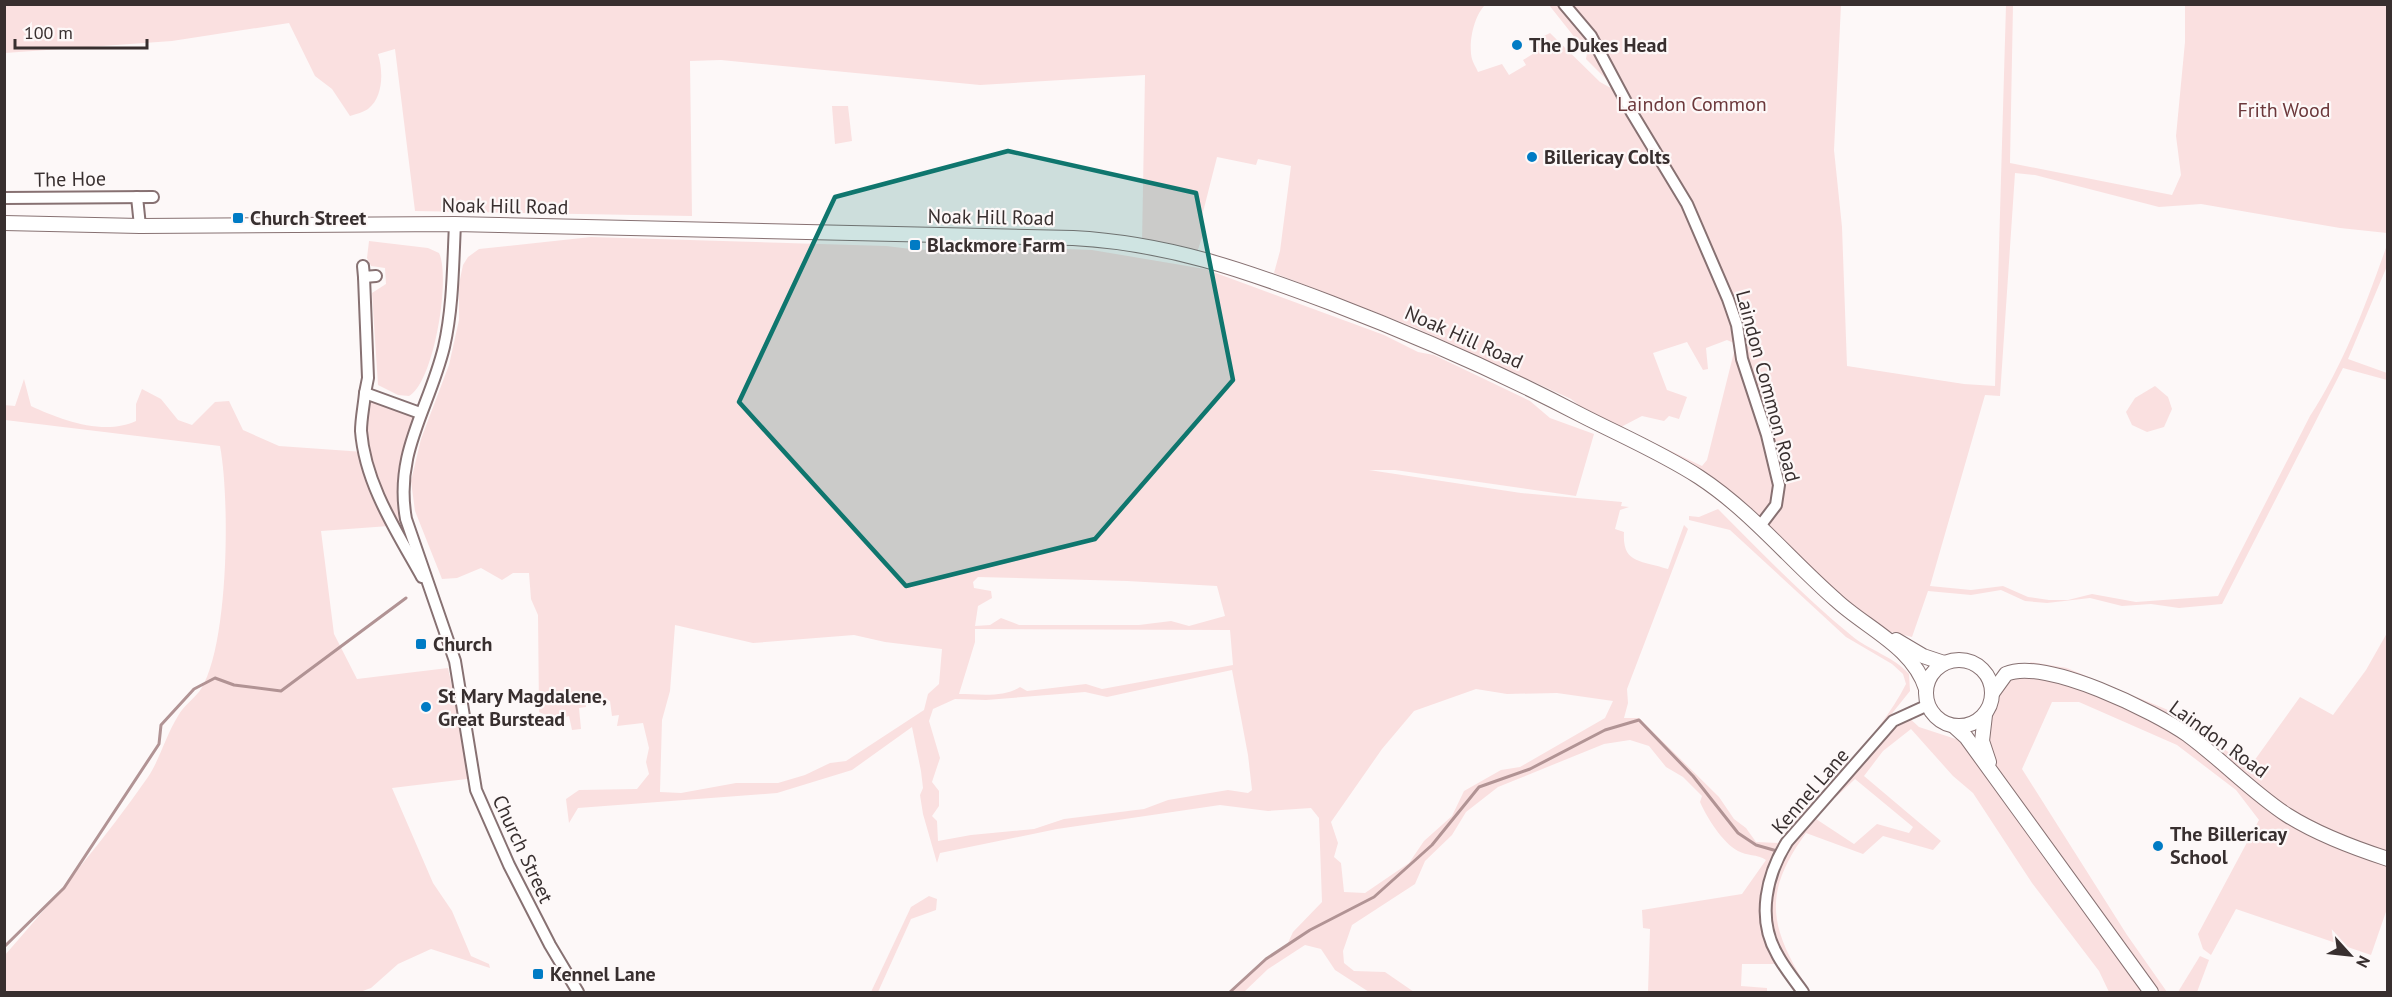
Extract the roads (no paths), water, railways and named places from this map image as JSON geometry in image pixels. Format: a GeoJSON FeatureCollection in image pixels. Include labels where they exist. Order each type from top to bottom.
{"type":"FeatureCollection","features":[{"type":"Feature","properties":{"kind":"main road","name":"Noak Hill Road"},"geometry":{"type":"LineString","coordinates":[[4,223],[140,226],[455,224],[1073,238],[1139,244],[1202,257],[1253,273],[1396,328],[1523,385],[1699,477],[1760,526],[1818,584],[1917,668],[1926,689]]}},
{"type":"Feature","properties":{"kind":"main road","name":"Noak Hill Road"},"geometry":{"type":"LineString","coordinates":[[1870,627],[1923,656],[1944,663]]}},
{"type":"Feature","properties":{"kind":"main road"},"geometry":{"type":"LineString","coordinates":[[1993,775],[1982,741],[1985,715],[1993,692],[1989,677],[1973,663],[1958,660],[1944,663],[1932,674],[1926,689],[1928,705],[1939,720],[1955,727],[1966,737],[1993,775],[2151,993]]}},
{"type":"Feature","properties":{"kind":"main road","name":"Laindon Road"},"geometry":{"type":"LineString","coordinates":[[1993,692],[2006,674],[2027,670],[2048,673],[2095,688],[2156,716],[2185,733],[2290,816],[2388,859]]}},
{"type":"Feature","properties":{"kind":"main road"},"geometry":{"type":"LineString","coordinates":[[1955,727],[1971,724],[1985,715]]}},
{"type":"Feature","properties":{"kind":"street","name":"Laindon Common Road"},"geometry":{"type":"LineString","coordinates":[[1564,4],[1591,36],[1619,92],[1687,204],[1728,298],[1737,325],[1742,359],[1767,435],[1779,485],[1776,505],[1760,526]]}},
{"type":"Feature","properties":{"kind":"street","name":"The Hoe"},"geometry":{"type":"LineString","coordinates":[[4,198],[153,196]]}},
{"type":"Feature","properties":{"kind":"street"},"geometry":{"type":"LineString","coordinates":[[137,197],[140,226]]}},
{"type":"Feature","properties":{"kind":"street","name":"Church Street"},"geometry":{"type":"LineString","coordinates":[[455,224],[452,287],[444,347],[407,451],[403,477],[406,519],[455,661],[476,790],[509,866],[578,993]]}},
{"type":"Feature","properties":{"kind":"street"},"geometry":{"type":"LineString","coordinates":[[376,276],[363,272],[368,378],[361,430],[365,452],[383,508],[428,588],[433,592]]}},
{"type":"Feature","properties":{"kind":"street"},"geometry":{"type":"LineString","coordinates":[[365,393],[420,413]]}},
{"type":"Feature","properties":{"kind":"street","name":"Kennel Lane"},"geometry":{"type":"LineString","coordinates":[[1803,993],[1776,954],[1771,939],[1766,898],[1772,871],[1788,842],[1893,721],[1928,705]]}},
{"type":"Feature","properties":{"kind":"waterway"},"geometry":{"type":"LineString","coordinates":[[4,947],[64,888],[159,744],[161,725],[194,689],[215,678],[234,685],[281,691],[406,598]]}},
{"type":"Feature","properties":{"kind":"waterway"},"geometry":{"type":"LineString","coordinates":[[1230,992],[1266,959],[1310,930],[1374,897],[1432,845],[1479,787],[1530,769],[1605,730],[1639,720],[1693,776],[1738,833],[1756,845],[1777,851]]}},
{"type":"Feature","properties":{"kind":"place","name":"The Dukes Head"},"geometry":{"type":"Point","coordinates":[1517,45]}},
{"type":"Feature","properties":{"kind":"place","name":"Billericay Colts"},"geometry":{"type":"Point","coordinates":[1532,157]}},
{"type":"Feature","properties":{"kind":"place","name":"Church Street"},"geometry":{"type":"Point","coordinates":[238,218]}},
{"type":"Feature","properties":{"kind":"place","name":"Blackmore Farm"},"geometry":{"type":"Point","coordinates":[915,245]}},
{"type":"Feature","properties":{"kind":"place","name":"Church"},"geometry":{"type":"Point","coordinates":[421,644]}},
{"type":"Feature","properties":{"kind":"place","name":"St Mary Magdalene, Great Burstead"},"geometry":{"type":"Point","coordinates":[426,707]}},
{"type":"Feature","properties":{"kind":"place","name":"The Billericay School"},"geometry":{"type":"Point","coordinates":[2158,846]}},
{"type":"Feature","properties":{"kind":"place","name":"Kennel Lane"},"geometry":{"type":"Point","coordinates":[538,974]}},
{"type":"Feature","properties":{"kind":"park label","name":"Laindon Common"},"geometry":{"type":"Point","coordinates":[1692,104]}},
{"type":"Feature","properties":{"kind":"park label","name":"Frith Wood"},"geometry":{"type":"Point","coordinates":[2284,110]}}]}
